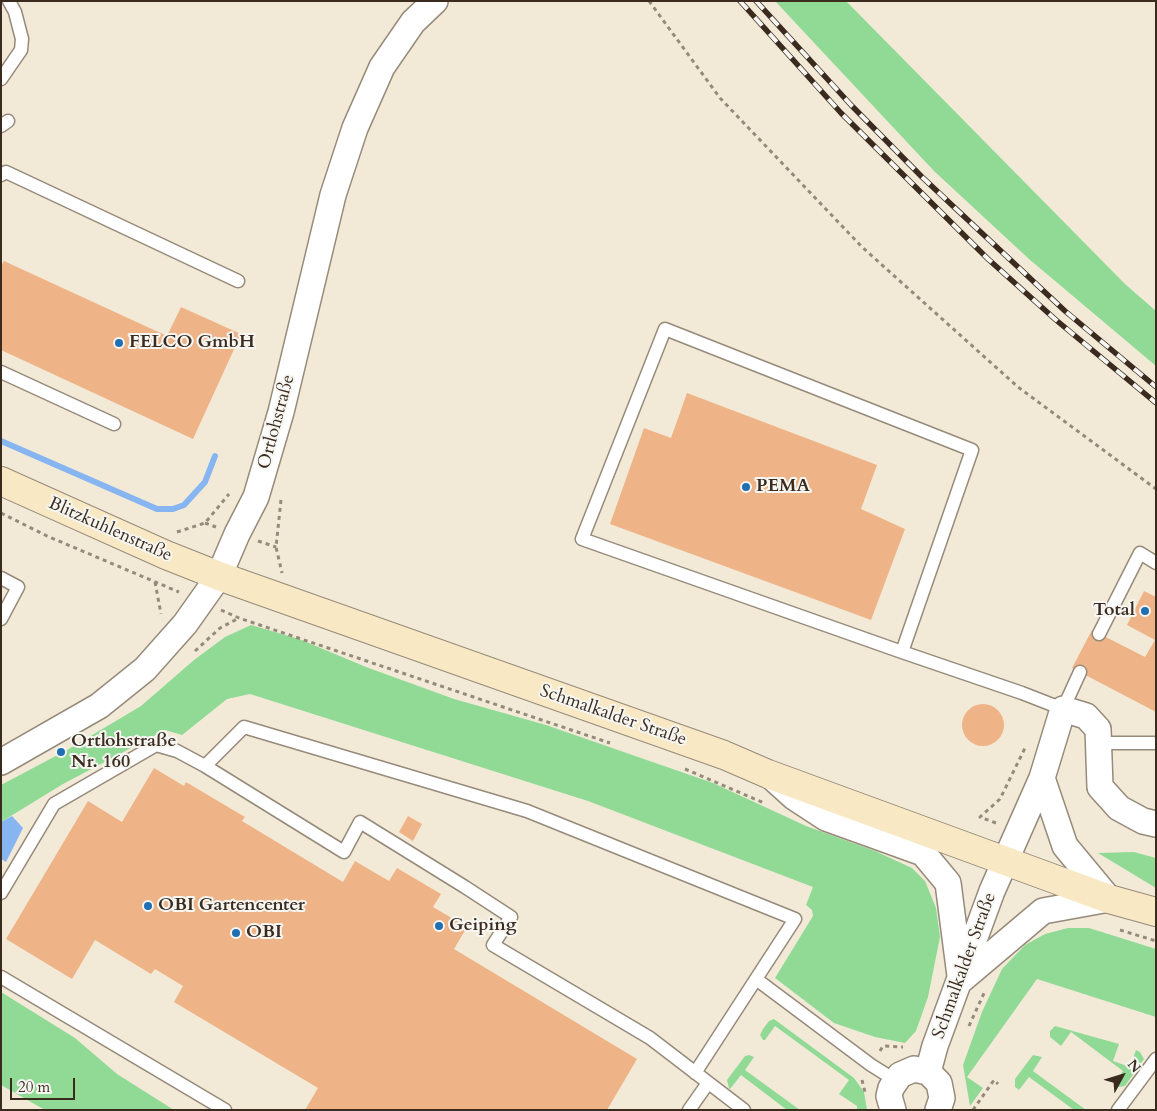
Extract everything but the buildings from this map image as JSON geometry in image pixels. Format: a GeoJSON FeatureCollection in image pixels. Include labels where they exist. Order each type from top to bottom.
{"type":"FeatureCollection","features":[{"type":"Feature","properties":{"kind":"main road","name":"Blitzkuhlenstraße"},"geometry":{"type":"LineString","coordinates":[[1,481],[166,555],[219,576]]}},
{"type":"Feature","properties":{"kind":"main road","name":"Schmalkalder Straße"},"geometry":{"type":"LineString","coordinates":[[219,576],[724,755],[768,774],[1109,899],[1156,912]]}},
{"type":"Feature","properties":{"kind":"street","name":"Ortlohstraße"},"geometry":{"type":"LineString","coordinates":[[1,762],[99,706],[138,675],[202,602],[219,576],[237,534],[256,497],[281,412],[333,195],[355,128],[382,67],[413,22],[435,1]]}},
{"type":"Feature","properties":{"kind":"street"},"geometry":{"type":"LineString","coordinates":[[1063,709],[1086,716],[1098,729],[1100,787],[1119,808],[1154,819]]}},
{"type":"Feature","properties":{"kind":"street","name":"Schmalkalder Straße"},"geometry":{"type":"LineString","coordinates":[[928,1072],[1005,860],[1042,778],[1063,709]]}},
{"type":"Feature","properties":{"kind":"street"},"geometry":{"type":"LineString","coordinates":[[768,774],[794,797],[826,818],[923,853],[948,883],[960,981]]}},
{"type":"Feature","properties":{"kind":"street"},"geometry":{"type":"LineString","coordinates":[[960,981],[1043,911],[1109,899],[1065,846],[1042,778]]}},
{"type":"Feature","properties":{"kind":"street"},"geometry":{"type":"LineString","coordinates":[[894,1110],[889,1096],[894,1080],[914,1069],[928,1072],[935,1077],[942,1090],[942,1098],[938,1110]]}},
{"type":"Feature","properties":{"kind":"lane"},"geometry":{"type":"LineString","coordinates":[[1,79],[21,50],[15,12],[9,1]]}},
{"type":"Feature","properties":{"kind":"lane"},"geometry":{"type":"LineString","coordinates":[[1,175],[6,172],[238,281]]}},
{"type":"Feature","properties":{"kind":"lane"},"geometry":{"type":"LineString","coordinates":[[902,652],[972,450],[665,329],[582,539],[1063,709],[1080,672]]}},
{"type":"Feature","properties":{"kind":"lane"},"geometry":{"type":"LineString","coordinates":[[1,372],[114,424]]}},
{"type":"Feature","properties":{"kind":"lane"},"geometry":{"type":"LineString","coordinates":[[1099,634],[1140,553],[1156,563]]}},
{"type":"Feature","properties":{"kind":"lane"},"geometry":{"type":"LineString","coordinates":[[1,578],[18,587],[1,618]]}},
{"type":"Feature","properties":{"kind":"lane"},"geometry":{"type":"LineString","coordinates":[[205,766],[244,727],[527,811],[795,919],[695,1074]]}},
{"type":"Feature","properties":{"kind":"lane"},"geometry":{"type":"LineString","coordinates":[[1098,743],[1156,743]]}},
{"type":"Feature","properties":{"kind":"lane"},"geometry":{"type":"LineString","coordinates":[[1,893],[54,804],[156,745],[177,751],[205,766],[344,852],[360,822],[465,886],[511,916],[493,945],[650,1038],[744,1110]]}},
{"type":"Feature","properties":{"kind":"lane"},"geometry":{"type":"LineString","coordinates":[[1,978],[225,1110]]}},
{"type":"Feature","properties":{"kind":"lane"},"geometry":{"type":"LineString","coordinates":[[756,979],[894,1080]]}},
{"type":"Feature","properties":{"kind":"lane"},"geometry":{"type":"LineString","coordinates":[[1118,1110],[1156,1059]]}},
{"type":"Feature","properties":{"kind":"lane"},"geometry":{"type":"LineString","coordinates":[[689,1110],[708,1083]]}},
{"type":"Feature","properties":{"kind":"path"},"geometry":{"type":"LineString","coordinates":[[649,1],[720,98],[862,247],[1018,387],[1156,489]]}},
{"type":"Feature","properties":{"kind":"path"},"geometry":{"type":"LineString","coordinates":[[158,622],[162,614],[155,583],[178,531],[205,523],[224,502],[234,485]]}},
{"type":"Feature","properties":{"kind":"path"},"geometry":{"type":"LineString","coordinates":[[264,626],[283,576],[276,547],[282,492]]}},
{"type":"Feature","properties":{"kind":"path"},"geometry":{"type":"LineString","coordinates":[[1,513],[155,583],[264,626],[617,745]]}},
{"type":"Feature","properties":{"kind":"path"},"geometry":{"type":"LineString","coordinates":[[681,768],[769,805]]}},
{"type":"Feature","properties":{"kind":"path"},"geometry":{"type":"LineString","coordinates":[[1111,927],[1156,941]]}},
{"type":"Feature","properties":{"kind":"path"},"geometry":{"type":"LineString","coordinates":[[968,1030],[986,990]]}},
{"type":"Feature","properties":{"kind":"path"},"geometry":{"type":"LineString","coordinates":[[871,1065],[883,1046],[908,1047]]}},
{"type":"Feature","properties":{"kind":"path"},"geometry":{"type":"LineString","coordinates":[[973,1110],[994,1080],[998,1084]]}},
{"type":"Feature","properties":{"kind":"green space"},"geometry":{"type":"Polygon","coordinates":[[[775,1],[846,1],[1125,284],[1156,311],[1156,366],[1029,259],[934,171],[775,1]]]}},
{"type":"Feature","properties":{"kind":"green space"},"geometry":{"type":"Polygon","coordinates":[[[251,625],[299,639],[366,667],[454,699],[546,725],[713,783],[806,826],[875,851],[912,868],[925,881],[936,908],[940,937],[928,997],[916,1031],[905,1043],[875,1037],[834,1023],[775,978],[813,916],[812,910],[806,905],[813,887],[588,801],[250,694],[227,699],[182,735],[165,730],[63,784],[1,822],[1,785],[67,750],[141,706],[194,660],[225,637],[251,625]]]}},
{"type":"Feature","properties":{"kind":"green space"},"geometry":{"type":"Polygon","coordinates":[[[1134,852],[1156,858],[1156,888],[1098,853],[1134,852]]]}},
{"type":"Feature","properties":{"kind":"green space"},"geometry":{"type":"Polygon","coordinates":[[[1068,928],[1089,928],[1156,949],[1156,1017],[1037,979],[967,1077],[983,1088],[970,1106],[963,1065],[982,1012],[1002,969],[1025,945],[1045,934],[1068,928]]]}},
{"type":"Feature","properties":{"kind":"green space"},"geometry":{"type":"Polygon","coordinates":[[[1,992],[75,1038],[117,1074],[174,1110],[45,1110],[1,1085],[1,992]]]}},
{"type":"Feature","properties":{"kind":"green space"},"geometry":{"type":"Polygon","coordinates":[[[774,1019],[854,1078],[864,1092],[867,1110],[857,1110],[857,1106],[839,1094],[849,1080],[775,1026],[765,1040],[763,1040],[760,1035],[763,1029],[769,1021],[774,1019]]]}},
{"type":"Feature","properties":{"kind":"green space"},"geometry":{"type":"Polygon","coordinates":[[[1055,1026],[1119,1044],[1113,1061],[1130,1067],[1136,1050],[1140,1052],[1144,1059],[1125,1086],[1119,1087],[1114,1084],[1123,1071],[1071,1032],[1061,1046],[1050,1037],[1050,1031],[1055,1026]]]}},
{"type":"Feature","properties":{"kind":"green space"},"geometry":{"type":"Polygon","coordinates":[[[1033,1055],[1042,1057],[1033,1071],[1086,1110],[1074,1110],[1029,1077],[1019,1090],[1015,1087],[1015,1079],[1033,1055]]]}},
{"type":"Feature","properties":{"kind":"green space"},"geometry":{"type":"Polygon","coordinates":[[[745,1056],[754,1057],[745,1070],[800,1110],[787,1110],[741,1075],[729,1088],[727,1080],[745,1056]]]}},
{"type":"Feature","properties":{"kind":"water"},"geometry":{"type":"Polygon","coordinates":[[[12,816],[23,828],[6,862],[1,859],[1,822],[12,816]]]}},
{"type":"Feature","properties":{"kind":"waterway"},"geometry":{"type":"LineString","coordinates":[[1,441],[157,509],[173,509],[184,505],[205,482],[215,456]]}},
{"type":"Feature","properties":{"kind":"railway"},"geometry":{"type":"LineString","coordinates":[[740,1],[841,113],[988,259],[1056,320],[1156,403]]}},
{"type":"Feature","properties":{"kind":"railway"},"geometry":{"type":"LineString","coordinates":[[756,1],[851,105],[922,177],[1065,311],[1156,387]]}},
{"type":"Feature","properties":{"kind":"place","name":"FELCO GmbH"},"geometry":{"type":"Point","coordinates":[119,343]}},
{"type":"Feature","properties":{"kind":"place","name":"PEMA"},"geometry":{"type":"Point","coordinates":[746,487]}},
{"type":"Feature","properties":{"kind":"place","name":"Total"},"geometry":{"type":"Point","coordinates":[1145,611]}},
{"type":"Feature","properties":{"kind":"place","name":"Ortlohstraße Nr. 160"},"geometry":{"type":"Point","coordinates":[61,752]}},
{"type":"Feature","properties":{"kind":"place","name":"OBI Gartencenter"},"geometry":{"type":"Point","coordinates":[148,906]}},
{"type":"Feature","properties":{"kind":"place","name":"Geiping"},"geometry":{"type":"Point","coordinates":[439,926]}},
{"type":"Feature","properties":{"kind":"place","name":"OBI"},"geometry":{"type":"Point","coordinates":[236,933]}}]}
